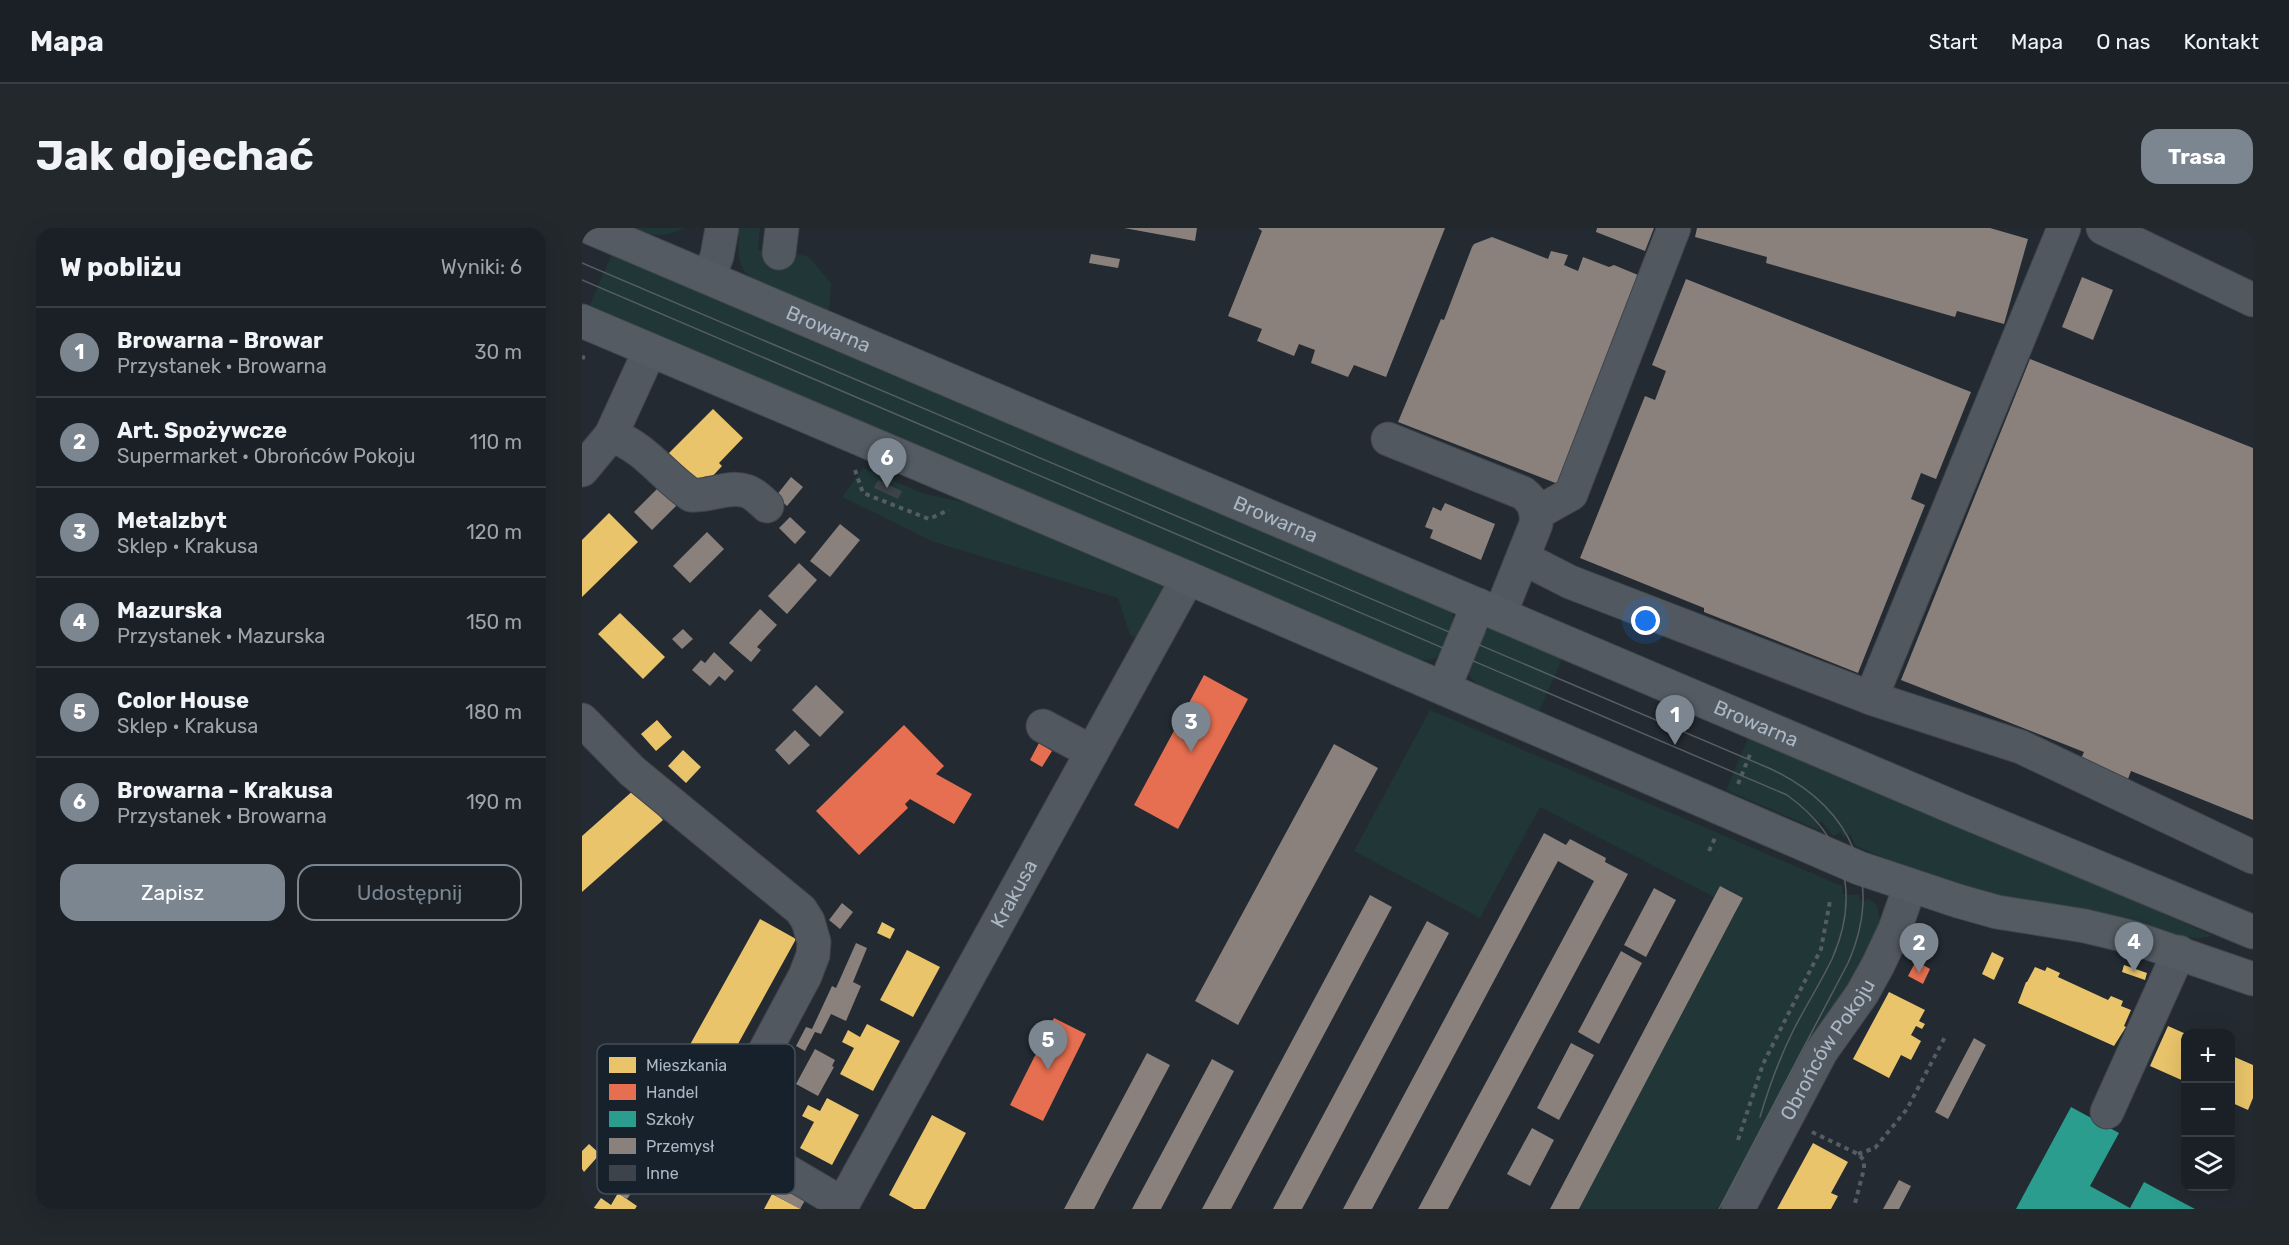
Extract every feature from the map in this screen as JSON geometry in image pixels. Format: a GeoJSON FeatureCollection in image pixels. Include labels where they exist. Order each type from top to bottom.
{"type":"FeatureCollection","features":[{"type":"Feature","properties":{"kind":"main road","name":"Browarna"},"geometry":{"type":"LineString","coordinates":[[591,228],[1960,810],[2253,932]]}},
{"type":"Feature","properties":{"kind":"main road"},"geometry":{"type":"LineString","coordinates":[[582,321],[1188,578],[1859,868],[1997,912],[2085,926],[2131,937],[2253,979]]}},
{"type":"Feature","properties":{"kind":"main road"},"geometry":{"type":"LineString","coordinates":[[1444,688],[1489,610]]}},
{"type":"Feature","properties":{"kind":"street"},"geometry":{"type":"LineString","coordinates":[[709,277],[717,256],[722,228]]}},
{"type":"Feature","properties":{"kind":"street"},"geometry":{"type":"LineString","coordinates":[[1537,513],[1571,494],[1674,228]]}},
{"type":"Feature","properties":{"kind":"street"},"geometry":{"type":"LineString","coordinates":[[1871,698],[2064,228]]}},
{"type":"Feature","properties":{"kind":"street"},"geometry":{"type":"LineString","coordinates":[[2103,228],[2253,300]]}},
{"type":"Feature","properties":{"kind":"street"},"geometry":{"type":"LineString","coordinates":[[582,470],[611,435],[650,350]]}},
{"type":"Feature","properties":{"kind":"street"},"geometry":{"type":"LineString","coordinates":[[611,435],[625,440],[643,452],[692,495],[746,490],[767,506]]}},
{"type":"Feature","properties":{"kind":"street"},"geometry":{"type":"LineString","coordinates":[[1388,439],[1523,493],[1534,504],[1537,513],[1536,524],[1523,558],[1489,610]]}},
{"type":"Feature","properties":{"kind":"street"},"geometry":{"type":"LineString","coordinates":[[1523,558],[1570,582],[1871,698],[2021,747],[2253,857]]}},
{"type":"Feature","properties":{"kind":"street","name":"Krakusa"},"geometry":{"type":"LineString","coordinates":[[841,1206],[1188,578]]}},
{"type":"Feature","properties":{"kind":"street"},"geometry":{"type":"LineString","coordinates":[[582,720],[632,771],[806,916],[814,942],[813,955],[805,976],[769,1044]]}},
{"type":"Feature","properties":{"kind":"street"},"geometry":{"type":"LineString","coordinates":[[1043,726],[1092,752]]}},
{"type":"Feature","properties":{"kind":"street","name":"Obrońców Pokoju"},"geometry":{"type":"LineString","coordinates":[[1738,1209],[1821,1052],[1862,994],[1878,965],[1895,929],[1910,886]]}},
{"type":"Feature","properties":{"kind":"street"},"geometry":{"type":"LineString","coordinates":[[2107,1112],[2179,952]]}},
{"type":"Feature","properties":{"kind":"street"},"geometry":{"type":"LineString","coordinates":[[795,1177],[841,1206]]}},
{"type":"Feature","properties":{"kind":"path"},"geometry":{"type":"LineString","coordinates":[[855,468],[863,493],[929,519],[949,510]]}},
{"type":"Feature","properties":{"kind":"path"},"geometry":{"type":"LineString","coordinates":[[1709,851],[1762,726]]}},
{"type":"Feature","properties":{"kind":"path"},"geometry":{"type":"LineString","coordinates":[[1737,1145],[1763,1064],[1821,949],[1830,901]]}},
{"type":"Feature","properties":{"kind":"path"},"geometry":{"type":"LineString","coordinates":[[1858,1154],[1875,1148],[1907,1109],[1946,1035]]}},
{"type":"Feature","properties":{"kind":"path"},"geometry":{"type":"LineString","coordinates":[[1785,1119],[1858,1154],[1864,1160],[1864,1169],[1854,1207]]}},
{"type":"Feature","properties":{"kind":"green space"},"geometry":{"type":"Polygon","coordinates":[[[628,228],[684,228],[656,235],[628,228]]]}},
{"type":"Feature","properties":{"kind":"green space"},"geometry":{"type":"Polygon","coordinates":[[[739,228],[760,228],[758,250],[808,256],[831,283],[829,314],[754,281],[740,263],[739,228]]]}},
{"type":"Feature","properties":{"kind":"green space"},"geometry":{"type":"Polygon","coordinates":[[[613,251],[1452,612],[1455,622],[1447,635],[1450,637],[1447,644],[1444,643],[1441,650],[1443,652],[1437,657],[1427,660],[1416,659],[589,307],[613,251]]]}},
{"type":"Feature","properties":{"kind":"green space"},"geometry":{"type":"Polygon","coordinates":[[[863,468],[925,494],[977,505],[1167,584],[1150,646],[1130,635],[1118,598],[934,542],[842,497],[863,468]]]}},
{"type":"Feature","properties":{"kind":"green space"},"geometry":{"type":"Polygon","coordinates":[[[1493,628],[1563,657],[1539,711],[1510,701],[1479,686],[1468,673],[1484,631],[1493,628]]]}},
{"type":"Feature","properties":{"kind":"green space"},"geometry":{"type":"Polygon","coordinates":[[[1430,710],[1842,886],[1843,894],[1859,895],[1860,901],[1867,901],[1866,897],[1877,905],[1882,930],[1724,1209],[1579,1209],[1743,898],[1720,886],[1714,897],[1540,807],[1480,918],[1354,851],[1430,710]]]}},
{"type":"Feature","properties":{"kind":"green space"},"geometry":{"type":"Polygon","coordinates":[[[1749,736],[2213,936],[2181,937],[2010,900],[1922,874],[1856,846],[1850,834],[1843,837],[1841,832],[1833,836],[1822,821],[1817,825],[1821,831],[1726,790],[1749,736]]]}},
{"type":"Feature","properties":{"kind":"building: Mieszkania"},"geometry":{"type":"Polygon","coordinates":[[[713,409],[743,438],[719,463],[722,466],[709,480],[706,476],[694,488],[664,458],[713,409]]]}},
{"type":"Feature","properties":{"kind":"building: Mieszkania"},"geometry":{"type":"Polygon","coordinates":[[[609,513],[638,542],[582,597],[582,540],[609,513]]]}},
{"type":"Feature","properties":{"kind":"building: Mieszkania"},"geometry":{"type":"Polygon","coordinates":[[[620,613],[665,657],[643,679],[598,634],[620,613]]]}},
{"type":"Feature","properties":{"kind":"building: Mieszkania"},"geometry":{"type":"Polygon","coordinates":[[[657,720],[672,737],[656,751],[641,734],[657,720]]]}},
{"type":"Feature","properties":{"kind":"building: Mieszkania"},"geometry":{"type":"Polygon","coordinates":[[[683,750],[701,767],[686,783],[668,766],[683,750]]]}},
{"type":"Feature","properties":{"kind":"building: Mieszkania"},"geometry":{"type":"Polygon","coordinates":[[[635,789],[663,820],[582,892],[582,836],[635,789]]]}},
{"type":"Feature","properties":{"kind":"building: Mieszkania"},"geometry":{"type":"Polygon","coordinates":[[[760,919],[796,939],[738,1044],[690,1044],[760,919]]]}},
{"type":"Feature","properties":{"kind":"building: Mieszkania"},"geometry":{"type":"Polygon","coordinates":[[[882,922],[895,929],[890,939],[877,933],[882,922]]]}},
{"type":"Feature","properties":{"kind":"building: Mieszkania"},"geometry":{"type":"Polygon","coordinates":[[[907,950],[940,967],[913,1017],[880,1000],[907,950]]]}},
{"type":"Feature","properties":{"kind":"building: Mieszkania"},"geometry":{"type":"Polygon","coordinates":[[[1992,952],[2004,958],[1994,980],[1982,974],[1992,952]]]}},
{"type":"Feature","properties":{"kind":"building: Mieszkania"},"geometry":{"type":"Polygon","coordinates":[[[2124,965],[2147,973],[2145,980],[2122,972],[2124,965]]]}},
{"type":"Feature","properties":{"kind":"building: Mieszkania"},"geometry":{"type":"Polygon","coordinates":[[[2035,967],[2045,971],[2047,967],[2060,973],[2058,977],[2108,1000],[2111,996],[2123,1001],[2121,1006],[2131,1010],[2124,1026],[2126,1027],[2114,1046],[2018,1003],[2035,967]]]}},
{"type":"Feature","properties":{"kind":"building: Mieszkania"},"geometry":{"type":"Polygon","coordinates":[[[1889,992],[1925,1010],[1919,1021],[1925,1024],[1922,1029],[1916,1026],[1911,1035],[1921,1041],[1911,1060],[1901,1055],[1889,1078],[1853,1059],[1889,992]]]}},
{"type":"Feature","properties":{"kind":"building: Mieszkania"},"geometry":{"type":"Polygon","coordinates":[[[867,1024],[900,1041],[873,1091],[840,1074],[854,1048],[842,1042],[848,1030],[860,1037],[867,1024]]]}},
{"type":"Feature","properties":{"kind":"building: Mieszkania"},"geometry":{"type":"Polygon","coordinates":[[[2168,1026],[2181,1032],[2181,1080],[2150,1066],[2168,1026]]]}},
{"type":"Feature","properties":{"kind":"building: Mieszkania"},"geometry":{"type":"Polygon","coordinates":[[[2235,1057],[2253,1065],[2253,1098],[2248,1110],[2235,1104],[2235,1057]]]}},
{"type":"Feature","properties":{"kind":"building: Mieszkania"},"geometry":{"type":"Polygon","coordinates":[[[827,1098],[859,1115],[832,1165],[800,1148],[814,1122],[802,1116],[808,1105],[820,1111],[827,1098]]]}},
{"type":"Feature","properties":{"kind":"building: Mieszkania"},"geometry":{"type":"Polygon","coordinates":[[[932,1115],[966,1133],[925,1209],[914,1209],[889,1195],[932,1115]]]}},
{"type":"Feature","properties":{"kind":"building: Mieszkania"},"geometry":{"type":"Polygon","coordinates":[[[1813,1143],[1848,1162],[1831,1193],[1838,1196],[1831,1209],[1777,1209],[1813,1143]]]}},
{"type":"Feature","properties":{"kind":"building: Mieszkania"},"geometry":{"type":"Polygon","coordinates":[[[589,1144],[597,1151],[597,1157],[584,1172],[582,1169],[582,1151],[589,1144]]]}},
{"type":"Feature","properties":{"kind":"building: Mieszkania"},"geometry":{"type":"Polygon","coordinates":[[[619,1194],[637,1206],[635,1209],[593,1209],[601,1198],[611,1205],[619,1194]]]}},
{"type":"Feature","properties":{"kind":"building: Mieszkania"},"geometry":{"type":"Polygon","coordinates":[[[772,1194],[801,1209],[764,1209],[772,1194]]]}},
{"type":"Feature","properties":{"kind":"building: Handel"},"geometry":{"type":"Polygon","coordinates":[[[1204,675],[1248,699],[1178,829],[1134,805],[1204,675]]]}},
{"type":"Feature","properties":{"kind":"building: Handel"},"geometry":{"type":"Polygon","coordinates":[[[904,725],[944,766],[936,774],[972,794],[954,824],[910,799],[905,804],[908,808],[859,855],[816,811],[904,725]]]}},
{"type":"Feature","properties":{"kind":"building: Handel"},"geometry":{"type":"Polygon","coordinates":[[[1039,743],[1052,751],[1042,767],[1030,760],[1039,743]]]}},
{"type":"Feature","properties":{"kind":"building: Handel"},"geometry":{"type":"Polygon","coordinates":[[[1916,961],[1930,969],[1923,984],[1908,976],[1916,961]]]}},
{"type":"Feature","properties":{"kind":"building: Handel"},"geometry":{"type":"Polygon","coordinates":[[[1054,1018],[1086,1034],[1043,1121],[1010,1105],[1054,1018]]]}},
{"type":"Feature","properties":{"kind":"building: Szkoły"},"geometry":{"type":"Polygon","coordinates":[[[2071,1107],[2119,1133],[2090,1186],[2130,1208],[2144,1182],[2195,1209],[2016,1209],[2071,1107]]]}},
{"type":"Feature","properties":{"kind":"building: Przemysł"},"geometry":{"type":"Polygon","coordinates":[[[1124,228],[1197,228],[1195,241],[1124,228]]]}},
{"type":"Feature","properties":{"kind":"building: Przemysł"},"geometry":{"type":"Polygon","coordinates":[[[1258,228],[1445,228],[1386,377],[1354,365],[1348,377],[1311,363],[1315,350],[1299,344],[1294,356],[1257,341],[1262,329],[1228,316],[1262,231],[1258,228]]]}},
{"type":"Feature","properties":{"kind":"building: Przemysł"},"geometry":{"type":"Polygon","coordinates":[[[1597,228],[1654,228],[1645,251],[1596,232],[1597,228]]]}},
{"type":"Feature","properties":{"kind":"building: Przemysł"},"geometry":{"type":"Polygon","coordinates":[[[1697,228],[1990,228],[2028,239],[2004,324],[1957,311],[1955,317],[1766,263],[1767,257],[1695,237],[1697,228]]]}},
{"type":"Feature","properties":{"kind":"building: Przemysł"},"geometry":{"type":"Polygon","coordinates":[[[1492,237],[1548,259],[1551,251],[1568,255],[1564,265],[1578,271],[1583,257],[1609,267],[1614,265],[1638,275],[1558,484],[1398,422],[1441,319],[1444,320],[1472,247],[1492,237]]]}},
{"type":"Feature","properties":{"kind":"building: Przemysł"},"geometry":{"type":"Polygon","coordinates":[[[1091,254],[1120,259],[1118,268],[1089,263],[1091,254]]]}},
{"type":"Feature","properties":{"kind":"building: Przemysł"},"geometry":{"type":"Polygon","coordinates":[[[2082,277],[2113,290],[2093,340],[2062,327],[2082,277]]]}},
{"type":"Feature","properties":{"kind":"building: Przemysł"},"geometry":{"type":"Polygon","coordinates":[[[1686,279],[1971,392],[1936,479],[1921,473],[1911,499],[1925,505],[1858,673],[1704,612],[1704,608],[1580,558],[1645,396],[1655,400],[1666,371],[1652,365],[1686,279]]]}},
{"type":"Feature","properties":{"kind":"building: Przemysł"},"geometry":{"type":"Polygon","coordinates":[[[2030,359],[2253,448],[2253,820],[2131,771],[2126,784],[2078,765],[2084,752],[1901,680],[2030,359]]]}},
{"type":"Feature","properties":{"kind":"building: Przemysł"},"geometry":{"type":"Polygon","coordinates":[[[791,477],[803,487],[787,506],[776,496],[791,477]]]}},
{"type":"Feature","properties":{"kind":"building: Przemysł"},"geometry":{"type":"Polygon","coordinates":[[[661,485],[679,503],[652,530],[634,512],[661,485]]]}},
{"type":"Feature","properties":{"kind":"building: Przemysł"},"geometry":{"type":"Polygon","coordinates":[[[1445,503],[1495,524],[1481,560],[1430,538],[1433,530],[1425,527],[1433,507],[1441,511],[1445,503]]]}},
{"type":"Feature","properties":{"kind":"building: Przemysł"},"geometry":{"type":"Polygon","coordinates":[[[790,517],[806,532],[795,544],[779,528],[790,517]]]}},
{"type":"Feature","properties":{"kind":"building: Przemysł"},"geometry":{"type":"Polygon","coordinates":[[[840,524],[860,540],[830,577],[810,561],[840,524]]]}},
{"type":"Feature","properties":{"kind":"building: Przemysł"},"geometry":{"type":"Polygon","coordinates":[[[707,532],[724,549],[690,583],[673,566],[707,532]]]}},
{"type":"Feature","properties":{"kind":"building: Przemysł"},"geometry":{"type":"Polygon","coordinates":[[[799,563],[817,580],[787,614],[768,596],[799,563]]]}},
{"type":"Feature","properties":{"kind":"building: Przemysł"},"geometry":{"type":"Polygon","coordinates":[[[760,609],[777,625],[757,647],[761,650],[751,662],[729,643],[760,609]]]}},
{"type":"Feature","properties":{"kind":"building: Przemysł"},"geometry":{"type":"Polygon","coordinates":[[[683,629],[693,639],[682,649],[672,639],[683,629]]]}},
{"type":"Feature","properties":{"kind":"building: Przemysł"},"geometry":{"type":"Polygon","coordinates":[[[714,652],[734,671],[725,681],[719,676],[710,686],[692,670],[701,660],[705,663],[714,652]]]}},
{"type":"Feature","properties":{"kind":"building: Przemysł"},"geometry":{"type":"Polygon","coordinates":[[[816,685],[844,712],[820,737],[792,710],[816,685]]]}},
{"type":"Feature","properties":{"kind":"building: Przemysł"},"geometry":{"type":"Polygon","coordinates":[[[795,730],[810,745],[789,765],[775,750],[795,730]]]}},
{"type":"Feature","properties":{"kind":"building: Przemysł"},"geometry":{"type":"Polygon","coordinates":[[[1334,744],[1378,768],[1238,1025],[1195,1001],[1334,744]]]}},
{"type":"Feature","properties":{"kind":"building: Przemysł"},"geometry":{"type":"Polygon","coordinates":[[[1544,833],[1566,845],[1570,839],[1606,858],[1605,862],[1628,874],[1448,1209],[1418,1209],[1594,881],[1558,861],[1372,1209],[1343,1209],[1544,833]]]}},
{"type":"Feature","properties":{"kind":"building: Przemysł"},"geometry":{"type":"Polygon","coordinates":[[[1720,886],[1743,898],[1579,1209],[1550,1209],[1720,886]]]}},
{"type":"Feature","properties":{"kind":"building: Przemysł"},"geometry":{"type":"Polygon","coordinates":[[[1654,888],[1676,900],[1646,957],[1624,945],[1654,888]]]}},
{"type":"Feature","properties":{"kind":"building: Przemysł"},"geometry":{"type":"Polygon","coordinates":[[[1370,895],[1392,907],[1231,1209],[1202,1209],[1370,895]]]}},
{"type":"Feature","properties":{"kind":"building: Przemysł"},"geometry":{"type":"Polygon","coordinates":[[[842,903],[853,912],[840,929],[829,920],[842,903]]]}},
{"type":"Feature","properties":{"kind":"building: Przemysł"},"geometry":{"type":"Polygon","coordinates":[[[1427,921],[1449,933],[1309,1196],[1302,1209],[1273,1209],[1427,921]]]}},
{"type":"Feature","properties":{"kind":"building: Przemysł"},"geometry":{"type":"Polygon","coordinates":[[[856,943],[867,948],[853,982],[861,986],[846,1021],[831,1014],[821,1034],[815,1032],[805,1051],[796,1046],[806,1027],[812,1029],[832,986],[836,988],[856,943]]]}},
{"type":"Feature","properties":{"kind":"building: Przemysł"},"geometry":{"type":"Polygon","coordinates":[[[1621,951],[1642,963],[1599,1044],[1578,1032],[1621,951]]]}},
{"type":"Feature","properties":{"kind":"building: Przemysł"},"geometry":{"type":"Polygon","coordinates":[[[1974,1038],[1986,1045],[1948,1119],[1935,1112],[1974,1038]]]}},
{"type":"Feature","properties":{"kind":"building: Przemysł"},"geometry":{"type":"Polygon","coordinates":[[[1571,1043],[1594,1055],[1559,1120],[1537,1108],[1571,1043]]]}},
{"type":"Feature","properties":{"kind":"building: Przemysł"},"geometry":{"type":"Polygon","coordinates":[[[815,1049],[835,1060],[832,1066],[834,1067],[818,1096],[796,1084],[815,1049]]]}},
{"type":"Feature","properties":{"kind":"building: Przemysł"},"geometry":{"type":"Polygon","coordinates":[[[1147,1053],[1170,1065],[1094,1209],[1064,1209],[1147,1053]]]}},
{"type":"Feature","properties":{"kind":"building: Przemysł"},"geometry":{"type":"Polygon","coordinates":[[[1212,1059],[1234,1071],[1161,1209],[1132,1209],[1212,1059]]]}},
{"type":"Feature","properties":{"kind":"building: Przemysł"},"geometry":{"type":"Polygon","coordinates":[[[1532,1128],[1554,1140],[1530,1186],[1507,1174],[1532,1128]]]}},
{"type":"Feature","properties":{"kind":"building: Przemysł"},"geometry":{"type":"Polygon","coordinates":[[[1899,1180],[1911,1186],[1899,1209],[1883,1209],[1899,1180]]]}},
{"type":"Feature","properties":{"kind":"building: Przemysł"},"geometry":{"type":"Polygon","coordinates":[[[795,1190],[807,1197],[800,1209],[773,1194],[795,1194],[795,1190]]]}},
{"type":"Feature","properties":{"kind":"building: Przemysł"},"geometry":{"type":"Polygon","coordinates":[[[620,1194],[631,1194],[627,1199],[620,1194]]]}},
{"type":"Feature","properties":{"kind":"building: Inne"},"geometry":{"type":"Polygon","coordinates":[[[878,480],[902,491],[898,499],[874,488],[878,480]]]}},
{"type":"Feature","properties":{"kind":"tram line"},"geometry":{"type":"LineString","coordinates":[[582,263],[1771,769],[1799,785],[1822,804],[1840,825],[1853,849],[1861,875],[1863,903],[1859,932],[1848,963],[1719,1209]]}},
{"type":"Feature","properties":{"kind":"tram line"},"geometry":{"type":"LineString","coordinates":[[582,280],[1787,795],[1807,811],[1823,829],[1834,848],[1842,868],[1846,889],[1845,911],[1841,935],[1832,959],[1788,1042],[1760,1117]]}},
{"type":"Feature","properties":{"kind":"place","name":"Browarna - Krakusa"},"geometry":{"type":"Point","coordinates":[887,488]}},
{"type":"Feature","properties":{"kind":"place","name":"Browarna - Browar"},"geometry":{"type":"Point","coordinates":[1675,745]}},
{"type":"Feature","properties":{"kind":"place","name":"Metalzbyt"},"geometry":{"type":"Point","coordinates":[1191,752]}},
{"type":"Feature","properties":{"kind":"place","name":"Mazurska"},"geometry":{"type":"Point","coordinates":[2134,972]}},
{"type":"Feature","properties":{"kind":"place","name":"Art. Spożywcze"},"geometry":{"type":"Point","coordinates":[1919,973]}},
{"type":"Feature","properties":{"kind":"place","name":"Color House"},"geometry":{"type":"Point","coordinates":[1048,1070]}}]}
